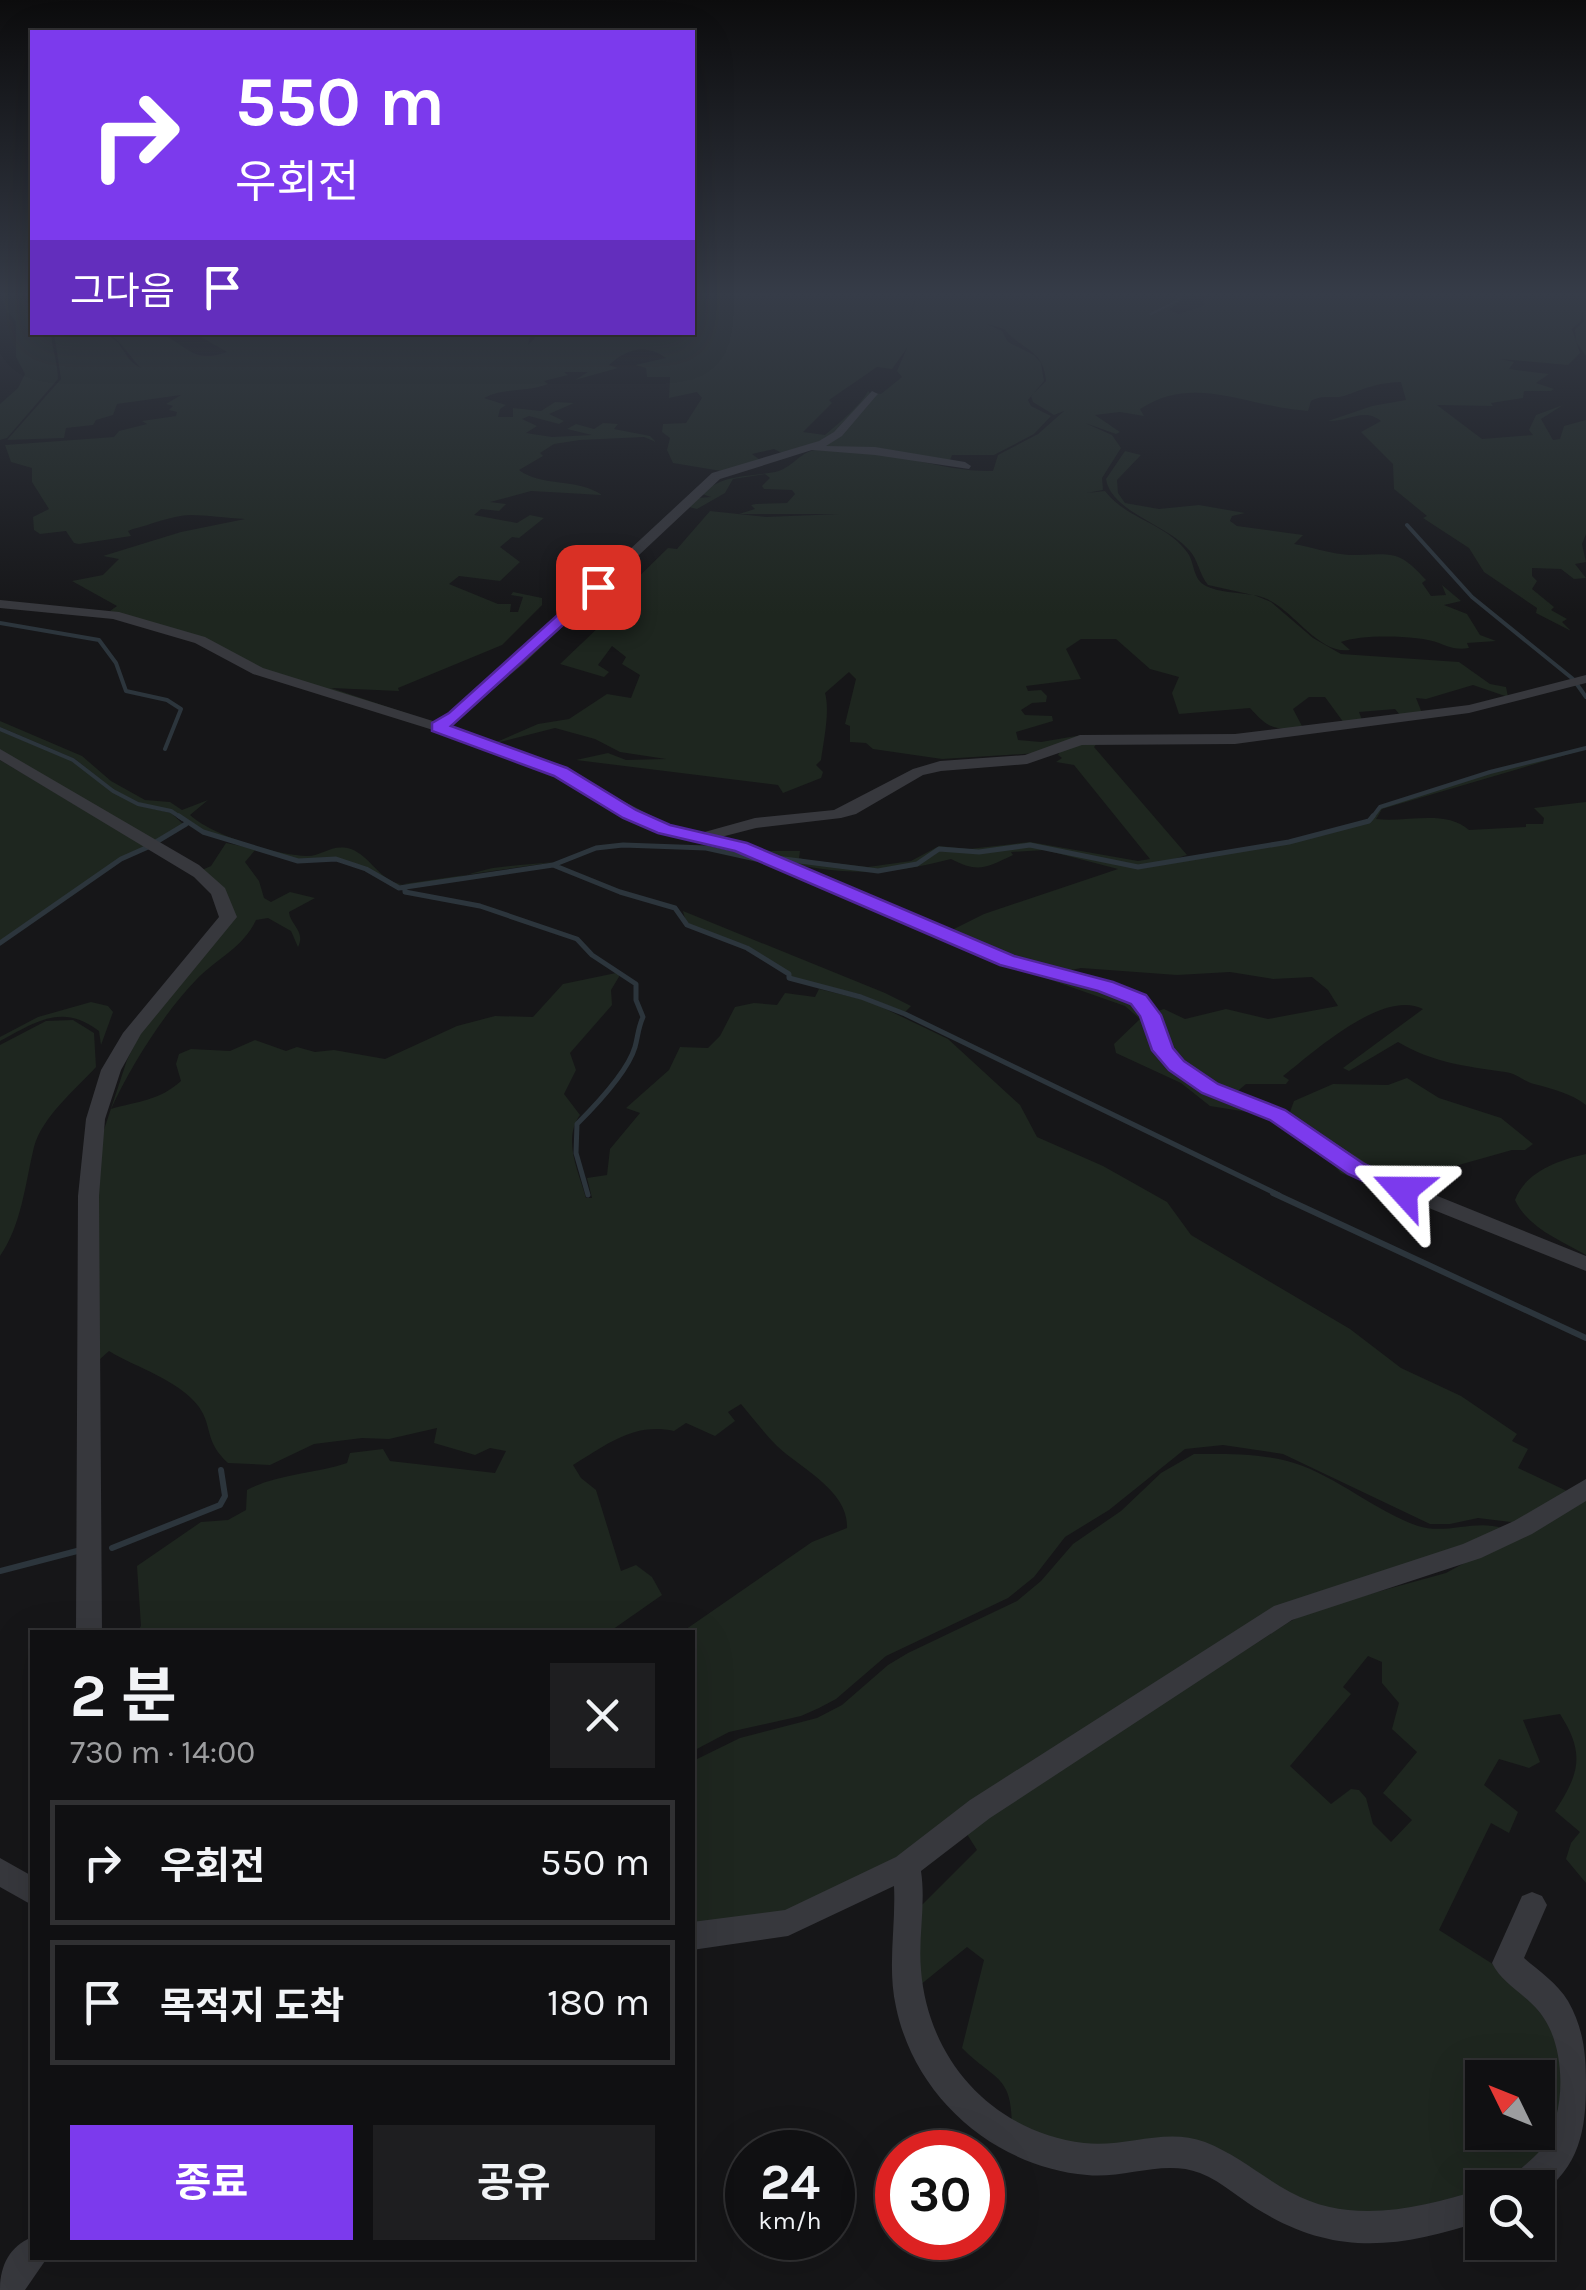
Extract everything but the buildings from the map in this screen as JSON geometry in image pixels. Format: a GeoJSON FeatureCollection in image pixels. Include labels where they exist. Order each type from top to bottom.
{"type":"FeatureCollection","features":[{"type":"Feature","properties":{"kind":"street"},"geometry":{"type":"LineString","coordinates":[[438,727],[519,660],[716,476],[810,449],[838,434],[867,400]]}},
{"type":"Feature","properties":{"kind":"street"},"geometry":{"type":"LineString","coordinates":[[810,449],[874,451],[965,466]]}},
{"type":"Feature","properties":{"kind":"street"},"geometry":{"type":"LineString","coordinates":[[0,604],[114,615],[186,635],[258,672],[438,727],[560,772],[629,814],[664,829],[741,847],[1007,961],[1106,986],[1138,1000],[1150,1015],[1162,1050],[1176,1066],[1210,1088],[1278,1115],[1376,1179],[1586,1264]]}},
{"type":"Feature","properties":{"kind":"street"},"geometry":{"type":"LineString","coordinates":[[704,837],[756,822],[835,815],[850,811],[918,772],[1027,759],[1080,740],[1235,740],[1469,709],[1586,680]]}},
{"type":"Feature","properties":{"kind":"street"},"geometry":{"type":"LineString","coordinates":[[0,754],[185,863],[211,882],[226,904],[228,916],[134,1029],[118,1055],[100,1100],[92,1137],[86,1405],[89,1630]]}},
{"type":"Feature","properties":{"kind":"street"},"geometry":{"type":"LineString","coordinates":[[695,1936],[788,1923],[906,1866],[1008,1790],[1283,1613],[1322,1596],[1454,1558],[1521,1528],[1586,1488]]}},
{"type":"Feature","properties":{"kind":"street"},"geometry":{"type":"LineString","coordinates":[[906,1866],[911,1901],[906,1972],[913,2013],[933,2068],[960,2104],[996,2128],[1045,2154],[1106,2163],[1168,2154],[1197,2156],[1312,2222],[1343,2229],[1430,2221],[1465,2210]]}},
{"type":"Feature","properties":{"kind":"street"},"geometry":{"type":"LineString","coordinates":[[0,1871],[30,1891]]}},
{"type":"Feature","properties":{"kind":"street"},"geometry":{"type":"LineString","coordinates":[[1532,1906],[1507,1963],[1557,2010],[1579,2072],[1568,2131],[1543,2170]]}},
{"type":"Feature","properties":{"kind":"street"},"geometry":{"type":"LineString","coordinates":[[4,2290],[30,2257]]}},
{"type":"Feature","properties":{"kind":"shaded area"},"geometry":{"type":"Polygon","coordinates":[[[5,400],[40,400],[7,438],[0,440],[0,404],[5,400]]]}},
{"type":"Feature","properties":{"kind":"shaded area"},"geometry":{"type":"Polygon","coordinates":[[[43,400],[146,400],[117,404],[113,415],[96,420],[93,425],[66,428],[64,438],[7,440],[43,400]]]}},
{"type":"Feature","properties":{"kind":"shaded area"},"geometry":{"type":"Polygon","coordinates":[[[173,400],[490,400],[506,405],[498,417],[513,417],[513,408],[541,411],[555,402],[574,403],[549,414],[564,421],[559,424],[529,416],[522,419],[537,426],[526,433],[552,437],[592,435],[567,429],[576,424],[594,429],[603,423],[618,424],[614,429],[650,436],[656,442],[644,437],[554,444],[540,453],[543,456],[519,470],[538,479],[582,486],[602,495],[531,491],[490,502],[506,504],[499,511],[481,509],[474,515],[517,523],[530,515],[544,518],[500,547],[520,562],[500,581],[459,576],[449,584],[498,604],[511,604],[510,612],[518,612],[523,597],[511,595],[513,592],[542,598],[542,605],[502,645],[398,688],[399,691],[331,688],[430,721],[260,671],[205,641],[110,611],[117,606],[72,581],[103,575],[119,559],[103,556],[181,532],[245,519],[183,515],[128,531],[131,536],[79,544],[66,531],[40,534],[34,530],[33,517],[49,509],[32,482],[32,468],[11,462],[5,445],[114,437],[119,431],[147,424],[142,421],[176,416],[177,412],[169,410],[173,406],[166,404],[173,400]]]}},
{"type":"Feature","properties":{"kind":"shaded area"},"geometry":{"type":"Polygon","coordinates":[[[701,400],[829,400],[832,403],[803,432],[825,435],[861,400],[867,400],[834,434],[810,446],[784,454],[774,449],[752,454],[760,460],[721,471],[673,463],[667,450],[670,438],[662,432],[663,424],[686,423],[701,400]]]}},
{"type":"Feature","properties":{"kind":"shaded area"},"geometry":{"type":"Polygon","coordinates":[[[870,400],[1028,400],[1031,406],[1051,416],[1034,434],[994,455],[952,455],[949,463],[873,449],[819,447],[844,432],[870,400]]]}},
{"type":"Feature","properties":{"kind":"shaded area"},"geometry":{"type":"Polygon","coordinates":[[[1158,400],[1140,409],[1144,416],[1120,412],[1095,415],[1120,432],[1116,434],[1085,423],[1112,435],[1121,448],[1102,478],[1103,490],[1087,493],[1105,491],[1124,508],[1168,534],[1187,552],[1201,583],[1222,591],[1253,595],[1208,585],[1189,550],[1179,541],[1129,509],[1110,490],[1106,479],[1125,451],[1141,455],[1117,480],[1118,493],[1125,503],[1159,509],[1199,505],[1245,513],[1232,516],[1230,521],[1237,526],[1303,535],[1294,544],[1328,552],[1400,558],[1426,580],[1422,583],[1431,596],[1446,595],[1442,585],[1461,601],[1444,605],[1467,614],[1480,635],[1496,641],[1467,643],[1469,648],[1460,649],[1418,638],[1376,637],[1350,639],[1341,642],[1350,650],[1337,649],[1313,636],[1279,606],[1267,599],[1254,595],[1271,602],[1313,638],[1341,654],[1459,662],[1490,684],[1506,687],[1508,697],[1473,685],[1426,699],[1416,698],[1422,713],[1401,716],[1395,709],[1359,712],[1362,720],[1344,723],[1325,697],[1309,697],[1293,709],[1303,728],[1285,729],[1267,724],[1250,708],[1179,714],[1172,693],[1179,677],[1150,669],[1116,639],[1081,639],[1066,649],[1081,679],[1026,686],[1028,691],[1041,690],[1047,696],[1046,702],[1032,703],[1021,710],[1025,715],[1052,716],[1053,721],[1016,732],[1018,740],[1041,742],[1082,735],[1097,738],[1081,738],[1038,753],[942,759],[850,742],[850,726],[845,724],[856,679],[849,672],[825,693],[825,734],[821,760],[816,765],[823,772],[821,778],[783,793],[778,785],[576,760],[608,753],[626,760],[666,759],[620,752],[595,739],[555,728],[492,744],[538,724],[569,719],[607,694],[631,698],[640,675],[622,664],[626,657],[612,646],[598,665],[609,672],[604,677],[560,664],[602,624],[614,601],[668,548],[677,549],[710,511],[766,517],[839,514],[739,514],[755,509],[751,505],[787,503],[795,494],[792,490],[764,489],[762,486],[770,478],[765,474],[733,479],[725,493],[697,509],[689,507],[698,498],[711,497],[702,494],[710,488],[727,480],[781,470],[815,450],[860,450],[993,471],[998,455],[1038,434],[1064,411],[1054,415],[1033,402],[1158,400]]]}},
{"type":"Feature","properties":{"kind":"shaded area"},"geometry":{"type":"Polygon","coordinates":[[[1246,400],[1313,400],[1308,411],[1246,400]]]}},
{"type":"Feature","properties":{"kind":"shaded area"},"geometry":{"type":"Polygon","coordinates":[[[1406,400],[1511,400],[1491,403],[1493,406],[1437,405],[1482,439],[1533,435],[1529,430],[1536,415],[1563,405],[1541,419],[1553,440],[1560,439],[1564,426],[1586,420],[1586,534],[1582,544],[1586,562],[1575,564],[1586,578],[1574,579],[1561,569],[1532,568],[1537,581],[1532,589],[1554,607],[1551,610],[1567,619],[1562,622],[1571,631],[1536,613],[1537,608],[1484,572],[1469,548],[1423,518],[1427,516],[1394,489],[1393,464],[1361,432],[1381,421],[1362,415],[1328,421],[1372,406],[1406,400]]]}},
{"type":"Feature","properties":{"kind":"shaded area"},"geometry":{"type":"Polygon","coordinates":[[[0,721],[82,756],[111,781],[145,800],[170,802],[182,810],[208,800],[190,815],[229,837],[294,855],[351,849],[387,878],[403,884],[397,885],[345,860],[297,859],[204,832],[175,812],[140,803],[114,790],[75,759],[0,727],[0,721]]]}},
{"type":"Feature","properties":{"kind":"shaded area"},"geometry":{"type":"Polygon","coordinates":[[[0,731],[73,761],[111,791],[137,805],[171,813],[183,824],[154,841],[0,751],[0,731]]]}},
{"type":"Feature","properties":{"kind":"shaded area"},"geometry":{"type":"Polygon","coordinates":[[[1098,742],[1094,747],[1187,855],[1155,865],[1291,842],[1370,821],[1381,807],[1491,772],[1586,749],[1382,809],[1376,819],[1437,818],[1469,830],[1526,827],[1543,824],[1544,818],[1534,808],[1586,802],[1586,1105],[1568,1094],[1513,1074],[1437,1059],[1398,1042],[1349,1071],[1343,1068],[1423,1009],[1407,1005],[1388,1007],[1349,1026],[1283,1076],[1289,1080],[1286,1084],[1246,1084],[1233,1095],[1178,1064],[1152,1013],[1164,1009],[1185,1019],[1226,1009],[1268,1019],[1338,1006],[1328,990],[1312,977],[1273,979],[1230,972],[1177,975],[1081,968],[1056,973],[1008,958],[948,932],[984,914],[1118,869],[1045,850],[1011,852],[1013,855],[982,867],[951,859],[903,869],[840,871],[770,859],[831,864],[768,856],[720,840],[721,837],[762,851],[800,851],[799,858],[807,860],[868,867],[911,861],[939,846],[969,849],[1030,842],[1138,861],[1150,859],[1074,765],[1056,762],[1062,758],[1058,755],[1062,748],[1098,742]]]}},
{"type":"Feature","properties":{"kind":"shaded area"},"geometry":{"type":"Polygon","coordinates":[[[0,760],[145,846],[0,941],[0,760]]]}},
{"type":"Feature","properties":{"kind":"shaded area"},"geometry":{"type":"Polygon","coordinates":[[[226,843],[256,849],[245,862],[259,881],[264,898],[271,902],[290,892],[315,898],[289,912],[299,932],[298,947],[291,931],[268,918],[256,920],[244,938],[196,980],[172,1008],[138,1058],[111,1109],[148,1100],[173,1088],[181,1081],[176,1064],[179,1054],[191,1049],[230,1051],[255,1040],[286,1051],[297,1047],[385,1059],[457,1026],[495,1016],[533,1017],[563,984],[616,973],[620,975],[611,990],[612,1005],[570,1053],[576,1070],[564,1094],[580,1115],[572,1145],[586,1198],[592,1198],[587,1178],[607,1175],[610,1149],[640,1113],[626,1108],[669,1070],[680,1047],[708,1048],[720,1036],[735,1007],[754,1003],[777,1005],[785,993],[815,997],[819,989],[869,1001],[948,1039],[1020,1105],[1037,1137],[1103,1166],[1167,1202],[1191,1235],[1350,1329],[1401,1368],[1461,1396],[1517,1434],[1512,1441],[1528,1449],[1518,1468],[1569,1492],[1519,1523],[1478,1518],[1430,1524],[1283,1454],[1223,1445],[1185,1449],[1109,1510],[1065,1537],[1034,1577],[1008,1598],[886,1656],[836,1699],[819,1708],[801,1716],[729,1732],[695,1750],[695,1630],[685,1630],[812,1542],[847,1528],[846,1515],[832,1492],[777,1446],[741,1404],[728,1412],[735,1421],[715,1436],[686,1423],[674,1431],[646,1430],[621,1437],[573,1465],[596,1490],[621,1571],[636,1565],[652,1577],[662,1595],[612,1630],[138,1630],[137,1566],[201,1522],[228,1520],[246,1510],[247,1490],[347,1463],[350,1453],[383,1449],[390,1461],[495,1473],[506,1451],[490,1448],[475,1455],[434,1443],[437,1428],[389,1439],[314,1444],[270,1465],[228,1463],[215,1448],[199,1407],[180,1389],[109,1351],[99,1360],[98,1148],[127,1060],[142,1030],[216,941],[226,894],[202,870],[211,866],[226,843]]]}},
{"type":"Feature","properties":{"kind":"shaded area"},"geometry":{"type":"Polygon","coordinates":[[[555,862],[467,875],[493,868],[555,862]]]}},
{"type":"Feature","properties":{"kind":"shaded area"},"geometry":{"type":"Polygon","coordinates":[[[467,875],[424,884],[403,884],[467,875]]]}},
{"type":"Feature","properties":{"kind":"shaded area"},"geometry":{"type":"Polygon","coordinates":[[[683,911],[911,1006],[905,1012],[859,994],[791,978],[748,946],[694,928],[686,922],[683,911]]]}},
{"type":"Feature","properties":{"kind":"shaded area"},"geometry":{"type":"Polygon","coordinates":[[[985,957],[1111,991],[1140,1007],[1157,1053],[1422,1205],[1341,1173],[1318,1149],[1260,1114],[1210,1106],[1181,1083],[1116,1053],[1114,1044],[1140,1019],[1125,1006],[985,957]]]}},
{"type":"Feature","properties":{"kind":"shaded area"},"geometry":{"type":"Polygon","coordinates":[[[91,1002],[108,1006],[113,1012],[101,1045],[99,1031],[73,1018],[61,1017],[37,1022],[0,1041],[0,1037],[38,1017],[91,1002]]]}},
{"type":"Feature","properties":{"kind":"shaded area"},"geometry":{"type":"Polygon","coordinates":[[[73,1020],[94,1033],[96,1067],[60,1104],[38,1136],[18,1217],[0,1256],[0,1045],[46,1021],[73,1020]]]}},
{"type":"Feature","properties":{"kind":"shaded area"},"geometry":{"type":"Polygon","coordinates":[[[1407,1078],[1439,1098],[1501,1118],[1533,1144],[1525,1150],[1448,1168],[1403,1170],[1351,1163],[1283,1116],[1290,1112],[1294,1101],[1333,1084],[1388,1085],[1407,1078]]]}},
{"type":"Feature","properties":{"kind":"shaded area"},"geometry":{"type":"Polygon","coordinates":[[[1586,1154],[1586,1255],[1536,1226],[1515,1200],[1535,1175],[1586,1154]]]}},
{"type":"Feature","properties":{"kind":"shaded area"},"geometry":{"type":"Polygon","coordinates":[[[1194,1454],[1282,1460],[1310,1469],[1418,1526],[1502,1528],[1455,1553],[1319,1592],[924,1843],[783,1918],[695,1932],[695,1760],[740,1738],[817,1718],[842,1705],[908,1653],[1017,1601],[1041,1581],[1073,1544],[1121,1511],[1161,1473],[1194,1454]]]}},
{"type":"Feature","properties":{"kind":"shaded area"},"geometry":{"type":"Polygon","coordinates":[[[1586,1497],[1586,1883],[1566,1859],[1580,1832],[1555,1811],[1574,1774],[1573,1740],[1560,1714],[1523,1720],[1540,1762],[1529,1768],[1499,1759],[1484,1785],[1518,1812],[1509,1833],[1491,1823],[1439,1930],[1518,1980],[1565,2042],[1563,2120],[1555,2132],[1555,2060],[1465,2060],[1465,2150],[1544,2150],[1531,2170],[1465,2170],[1465,2201],[1334,2218],[1248,2177],[1012,2128],[1009,2098],[1000,2080],[962,2048],[984,1960],[967,1947],[914,1990],[919,1908],[977,1850],[965,1831],[1315,1609],[1446,1573],[1586,1497]],[[1368,1656],[1343,1687],[1351,1694],[1290,1766],[1331,1804],[1351,1789],[1359,1790],[1366,1798],[1373,1824],[1391,1842],[1412,1820],[1383,1793],[1417,1752],[1392,1729],[1399,1703],[1382,1683],[1382,1662],[1368,1656]]]}},
{"type":"Feature","properties":{"kind":"waterway"},"geometry":{"type":"LineString","coordinates":[[1407,525],[1472,597],[1573,679]]}},
{"type":"Feature","properties":{"kind":"waterway"},"geometry":{"type":"LineString","coordinates":[[0,623],[99,640],[116,663],[126,691],[167,700],[181,709],[165,749]]}},
{"type":"Feature","properties":{"kind":"waterway"},"geometry":{"type":"LineString","coordinates":[[1576,683],[1586,697]]}},
{"type":"Feature","properties":{"kind":"waterway"},"geometry":{"type":"LineString","coordinates":[[0,729],[73,760],[113,791],[138,804],[171,811],[183,819]]}},
{"type":"Feature","properties":{"kind":"waterway"},"geometry":{"type":"LineString","coordinates":[[1371,819],[1380,807],[1490,772],[1586,748]]}},
{"type":"Feature","properties":{"kind":"waterway"},"geometry":{"type":"LineString","coordinates":[[179,816],[203,832],[298,861],[336,859],[366,869],[399,888],[553,865]]}},
{"type":"Feature","properties":{"kind":"waterway"},"geometry":{"type":"LineString","coordinates":[[776,858],[878,871],[917,864],[939,849],[979,852],[1030,845],[1138,867],[1289,842],[1369,821],[1373,816]]}},
{"type":"Feature","properties":{"kind":"waterway"},"geometry":{"type":"LineString","coordinates":[[156,842],[186,824]]}},
{"type":"Feature","properties":{"kind":"waterway"},"geometry":{"type":"LineString","coordinates":[[553,865],[596,848],[623,845],[706,848],[756,859]]}},
{"type":"Feature","properties":{"kind":"waterway"},"geometry":{"type":"LineString","coordinates":[[0,943],[121,859],[148,847]]}},
{"type":"Feature","properties":{"kind":"waterway"},"geometry":{"type":"LineString","coordinates":[[553,865],[620,892],[675,908],[687,925],[747,948],[789,974],[789,978],[861,997],[905,1014],[1279,1195]]}},
{"type":"Feature","properties":{"kind":"waterway"},"geometry":{"type":"LineString","coordinates":[[405,888],[405,892],[480,906],[577,939],[592,955],[636,984],[636,1000],[643,1017],[635,1047],[626,1067],[577,1124],[576,1153],[588,1195]]}},
{"type":"Feature","properties":{"kind":"waterway"},"geometry":{"type":"LineString","coordinates":[[1273,1193],[1586,1338]]}},
{"type":"Feature","properties":{"kind":"waterway"},"geometry":{"type":"LineString","coordinates":[[112,1548],[220,1505],[225,1496],[221,1470]]}},
{"type":"Feature","properties":{"kind":"waterway"},"geometry":{"type":"LineString","coordinates":[[0,1571],[77,1551]]}},
{"type":"Feature","properties":{"kind":"route"},"geometry":{"type":"LineString","coordinates":[[598,587],[455,717],[438,727],[560,772],[629,814],[664,829],[741,847],[1007,961],[1120,991],[1146,1007],[1162,1050],[1176,1066],[1210,1088],[1278,1115],[1356,1169],[1403,1190]]}}]}
